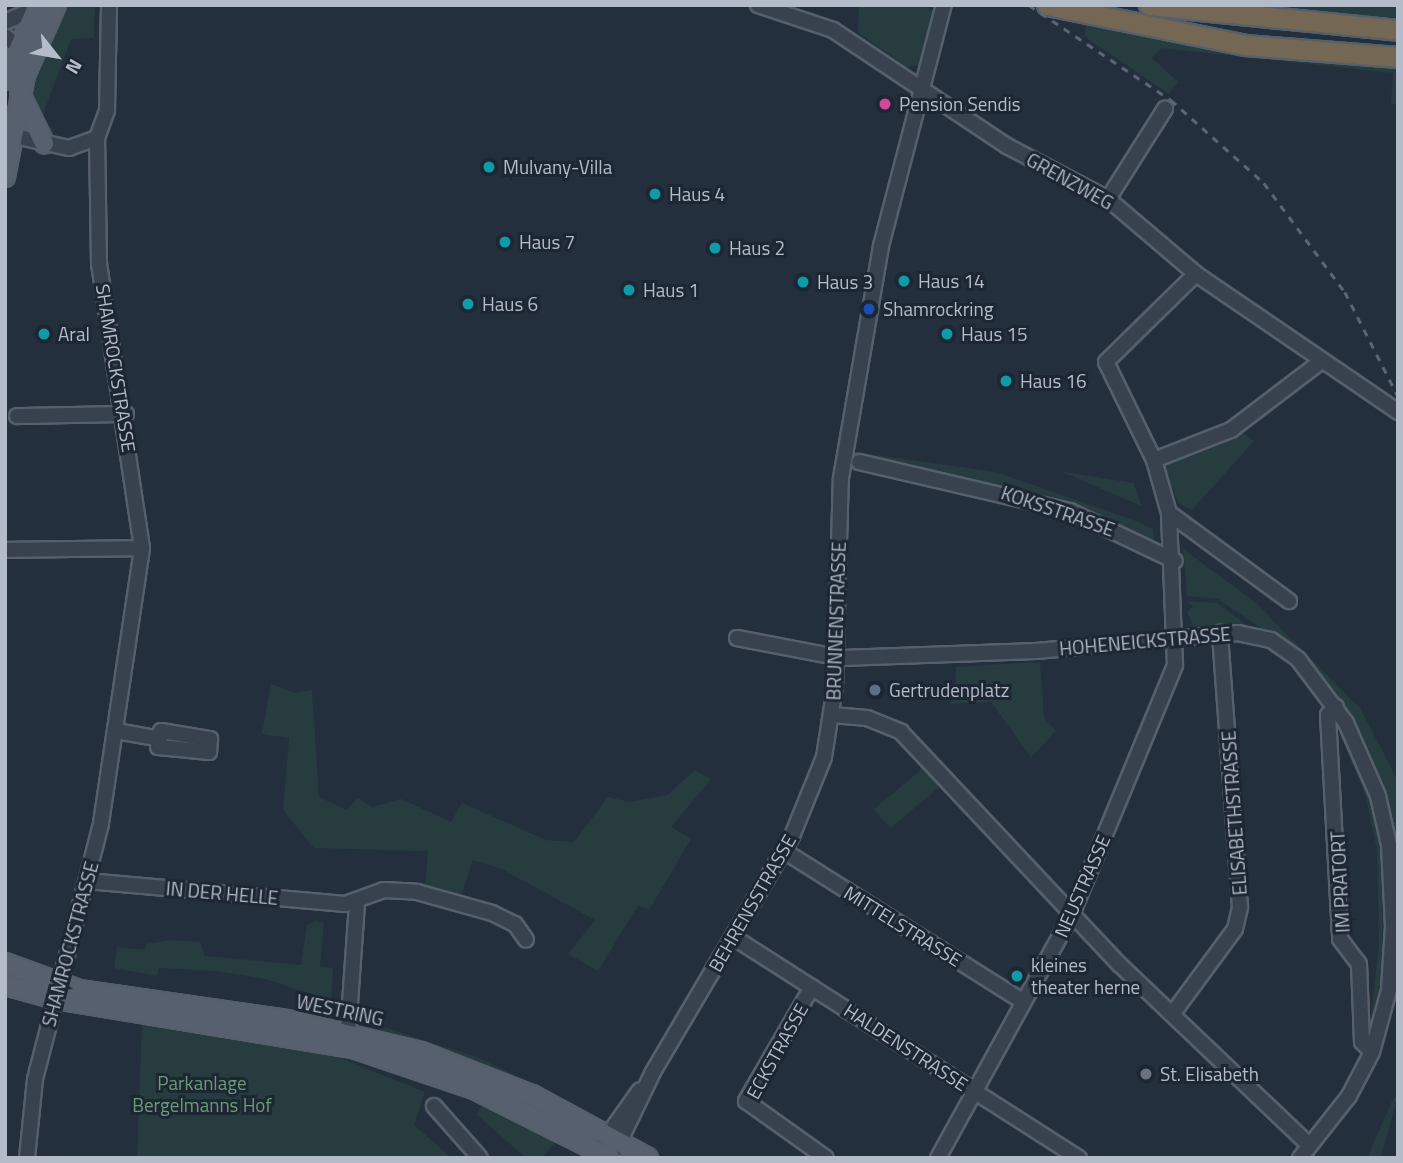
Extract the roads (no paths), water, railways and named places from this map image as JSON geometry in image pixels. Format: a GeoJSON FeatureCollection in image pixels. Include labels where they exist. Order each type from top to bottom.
{"type":"FeatureCollection","features":[{"type":"Feature","properties":{"kind":"highway"},"geometry":{"type":"LineString","coordinates":[[1048,5],[1200,35],[1398,57]]}},
{"type":"Feature","properties":{"kind":"highway"},"geometry":{"type":"LineString","coordinates":[[1149,5],[1398,30]]}},
{"type":"Feature","properties":{"kind":"highway"},"geometry":{"type":"LineString","coordinates":[[1200,35],[1398,46]]}},
{"type":"Feature","properties":{"kind":"main road"},"geometry":{"type":"LineString","coordinates":[[5,177],[8,134],[20,94],[56,5]]}},
{"type":"Feature","properties":{"kind":"main road"},"geometry":{"type":"LineString","coordinates":[[5,80],[12,42],[37,7]]}},
{"type":"Feature","properties":{"kind":"main road"},"geometry":{"type":"LineString","coordinates":[[20,94],[44,143]]}},
{"type":"Feature","properties":{"kind":"main road","name":"WESTRING"},"geometry":{"type":"LineString","coordinates":[[5,963],[58,992],[353,1048],[474,1089],[607,1151],[648,1158]]}},
{"type":"Feature","properties":{"kind":"main road","name":"WESTRING"},"geometry":{"type":"LineString","coordinates":[[5,985],[348,1032],[463,1066],[607,1151]]}},
{"type":"Feature","properties":{"kind":"street","name":"SHAMROCKSTRASSE"},"geometry":{"type":"LineString","coordinates":[[27,1158],[34,1079],[87,881],[116,731],[142,548],[126,414],[99,263],[97,138],[107,110],[108,5]]}},
{"type":"Feature","properties":{"kind":"street","name":"GRENZWEG"},"geometry":{"type":"LineString","coordinates":[[758,5],[833,30],[1007,146],[1108,199],[1196,274],[1319,363],[1398,412]]}},
{"type":"Feature","properties":{"kind":"street"},"geometry":{"type":"LineString","coordinates":[[5,22],[37,7]]}},
{"type":"Feature","properties":{"kind":"street","name":"BRUNNENSTRASSE"},"geometry":{"type":"LineString","coordinates":[[942,12],[924,90],[881,246],[841,478],[832,715],[867,718],[901,732],[1072,914],[1310,1146]]}},
{"type":"Feature","properties":{"kind":"street"},"geometry":{"type":"LineString","coordinates":[[1108,199],[1165,109]]}},
{"type":"Feature","properties":{"kind":"street"},"geometry":{"type":"LineString","coordinates":[[8,134],[81,148],[97,138]]}},
{"type":"Feature","properties":{"kind":"street"},"geometry":{"type":"LineString","coordinates":[[1178,638],[1175,561],[1168,513],[1154,460],[1106,362],[1196,274]]}},
{"type":"Feature","properties":{"kind":"street"},"geometry":{"type":"LineString","coordinates":[[1154,460],[1231,430],[1319,363]]}},
{"type":"Feature","properties":{"kind":"street"},"geometry":{"type":"LineString","coordinates":[[17,416],[126,414]]}},
{"type":"Feature","properties":{"kind":"street","name":"KOKSSTRASSE"},"geometry":{"type":"LineString","coordinates":[[859,463],[1070,511],[1175,561]]}},
{"type":"Feature","properties":{"kind":"street"},"geometry":{"type":"LineString","coordinates":[[1168,513],[1289,601]]}},
{"type":"Feature","properties":{"kind":"street"},"geometry":{"type":"LineString","coordinates":[[5,550],[142,548]]}},
{"type":"Feature","properties":{"kind":"street","name":"HOHENEICKSTRASSE"},"geometry":{"type":"LineString","coordinates":[[737,638],[836,657],[1178,638],[1220,633],[1255,634],[1286,649],[1336,707],[1378,796],[1389,845],[1395,926],[1389,990],[1372,1052],[1349,1096],[1300,1158]]}},
{"type":"Feature","properties":{"kind":"street","name":"ELISABETHSTRASSE"},"geometry":{"type":"LineString","coordinates":[[1173,1013],[1234,929],[1240,907],[1220,633]]}},
{"type":"Feature","properties":{"kind":"street","name":"NEUSTRASSE"},"geometry":{"type":"LineString","coordinates":[[938,1158],[1072,914],[1175,665],[1178,638]]}},
{"type":"Feature","properties":{"kind":"street","name":"IM PRATORT"},"geometry":{"type":"LineString","coordinates":[[1336,707],[1328,715],[1340,939],[1359,964],[1362,1042],[1372,1052]]}},
{"type":"Feature","properties":{"kind":"street","name":"BEHRENSSTRASSE"},"geometry":{"type":"LineString","coordinates":[[607,1151],[784,851],[816,782],[832,715]]}},
{"type":"Feature","properties":{"kind":"street"},"geometry":{"type":"LineString","coordinates":[[116,731],[156,738]]}},
{"type":"Feature","properties":{"kind":"street","name":"MITTELSTRASSE"},"geometry":{"type":"LineString","coordinates":[[784,851],[1023,1001]]}},
{"type":"Feature","properties":{"kind":"street","name":"IN DER HELLE"},"geometry":{"type":"LineString","coordinates":[[87,881],[357,904],[384,890],[425,893],[507,919],[526,940]]}},
{"type":"Feature","properties":{"kind":"street"},"geometry":{"type":"LineString","coordinates":[[348,1032],[357,904]]}},
{"type":"Feature","properties":{"kind":"street","name":"HALDENSTRASSE"},"geometry":{"type":"LineString","coordinates":[[733,937],[1079,1158]]}},
{"type":"Feature","properties":{"kind":"street","name":"ECKSTRASSE"},"geometry":{"type":"LineString","coordinates":[[813,987],[746,1101],[826,1158]]}},
{"type":"Feature","properties":{"kind":"street"},"geometry":{"type":"LineString","coordinates":[[434,1106],[480,1158]]}},
{"type":"Feature","properties":{"kind":"railway"},"geometry":{"type":"LineString","coordinates":[[1029,5],[1171,100],[1264,183],[1345,292],[1398,396]]}},
{"type":"Feature","properties":{"kind":"place","name":"Pension Sendis"},"geometry":{"type":"Point","coordinates":[885,104]}},
{"type":"Feature","properties":{"kind":"place","name":"Mulvany-Villa"},"geometry":{"type":"Point","coordinates":[489,167]}},
{"type":"Feature","properties":{"kind":"place","name":"Haus 4"},"geometry":{"type":"Point","coordinates":[655,194]}},
{"type":"Feature","properties":{"kind":"place","name":"Haus 7"},"geometry":{"type":"Point","coordinates":[505,242]}},
{"type":"Feature","properties":{"kind":"place","name":"Haus 2"},"geometry":{"type":"Point","coordinates":[715,248]}},
{"type":"Feature","properties":{"kind":"place","name":"Haus 14"},"geometry":{"type":"Point","coordinates":[904,281]}},
{"type":"Feature","properties":{"kind":"place","name":"Haus 3"},"geometry":{"type":"Point","coordinates":[803,282]}},
{"type":"Feature","properties":{"kind":"place","name":"Haus 1"},"geometry":{"type":"Point","coordinates":[629,290]}},
{"type":"Feature","properties":{"kind":"place","name":"Haus 6"},"geometry":{"type":"Point","coordinates":[468,304]}},
{"type":"Feature","properties":{"kind":"place","name":"Shamrockring"},"geometry":{"type":"Point","coordinates":[869,309]}},
{"type":"Feature","properties":{"kind":"place","name":"Aral"},"geometry":{"type":"Point","coordinates":[44,334]}},
{"type":"Feature","properties":{"kind":"place","name":"Haus 15"},"geometry":{"type":"Point","coordinates":[947,334]}},
{"type":"Feature","properties":{"kind":"place","name":"Haus 16"},"geometry":{"type":"Point","coordinates":[1006,381]}},
{"type":"Feature","properties":{"kind":"place","name":"Gertrudenplatz"},"geometry":{"type":"Point","coordinates":[875,690]}},
{"type":"Feature","properties":{"kind":"place","name":"kleines theater herne"},"geometry":{"type":"Point","coordinates":[1017,976]}},
{"type":"Feature","properties":{"kind":"place","name":"St. Elisabeth"},"geometry":{"type":"Point","coordinates":[1146,1074]}},
{"type":"Feature","properties":{"kind":"park label","name":"Parkanlage Bergelmanns Hof"},"geometry":{"type":"Point","coordinates":[202,1094]}}]}
